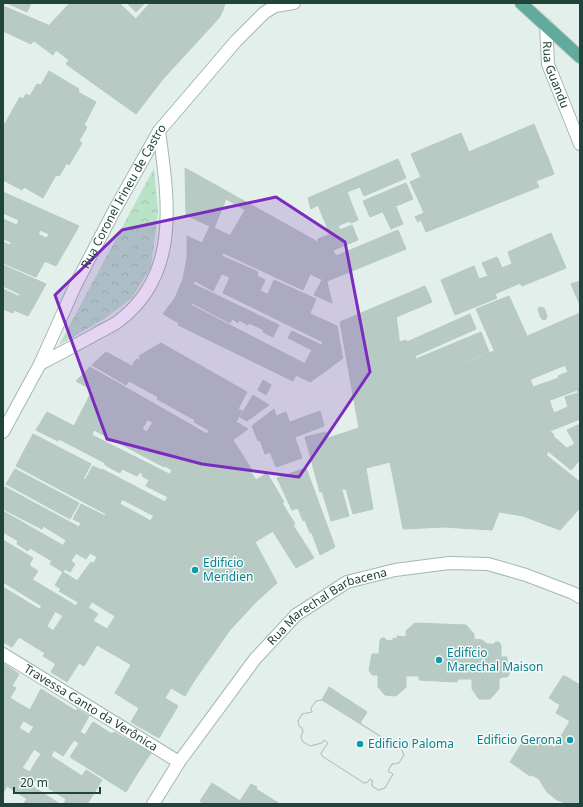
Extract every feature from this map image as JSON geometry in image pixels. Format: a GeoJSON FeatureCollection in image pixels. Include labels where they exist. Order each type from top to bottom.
{"type":"FeatureCollection","features":[{"type":"Feature","properties":{"kind":"main road"},"geometry":{"type":"LineString","coordinates":[[521,3],[580,57]]}},
{"type":"Feature","properties":{"kind":"street","name":"Rua Coronel Irineu de Castro"},"geometry":{"type":"LineString","coordinates":[[3,432],[40,364],[76,284],[114,211],[159,131],[236,41],[264,13],[273,5],[294,3]]}},
{"type":"Feature","properties":{"kind":"street","name":"Rua Guandu"},"geometry":{"type":"LineString","coordinates":[[546,25],[548,64],[580,144]]}},
{"type":"Feature","properties":{"kind":"street"},"geometry":{"type":"LineString","coordinates":[[40,364],[120,321],[141,299],[157,273],[165,243],[166,219],[166,188],[159,131]]}},
{"type":"Feature","properties":{"kind":"street","name":"Rua Marechal Barbacena"},"geometry":{"type":"LineString","coordinates":[[153,804],[179,762],[254,659],[296,614],[347,582],[395,570],[449,563],[488,564],[526,575],[580,597]]}},
{"type":"Feature","properties":{"kind":"street","name":"Travessa Canto da Verônica"},"geometry":{"type":"LineString","coordinates":[[3,654],[179,762]]}},
{"type":"Feature","properties":{"kind":"highlighted area"},"geometry":{"type":"Polygon","coordinates":[[[276,197],[345,242],[370,372],[299,477],[202,464],[107,439],[55,295],[122,230],[276,197]]]}},
{"type":"Feature","properties":{"kind":"green space"},"geometry":{"type":"Polygon","coordinates":[[[154,168],[158,212],[151,267],[132,298],[104,319],[59,345],[154,168]]]}},
{"type":"Feature","properties":{"kind":"building"},"geometry":{"type":"Polygon","coordinates":[[[7,3],[31,3],[27,12],[7,3]]]}},
{"type":"Feature","properties":{"kind":"building"},"geometry":{"type":"Polygon","coordinates":[[[70,3],[77,3],[163,79],[136,114],[66,64],[69,60],[56,50],[53,55],[34,41],[70,3]]]}},
{"type":"Feature","properties":{"kind":"building"},"geometry":{"type":"Polygon","coordinates":[[[77,3],[112,3],[96,20],[77,3]]]}},
{"type":"Feature","properties":{"kind":"building"},"geometry":{"type":"Polygon","coordinates":[[[112,3],[119,3],[136,19],[118,39],[96,20],[112,3]]]}},
{"type":"Feature","properties":{"kind":"building"},"geometry":{"type":"Polygon","coordinates":[[[127,3],[145,3],[136,12],[127,3]]]}},
{"type":"Feature","properties":{"kind":"building"},"geometry":{"type":"Polygon","coordinates":[[[150,3],[225,3],[219,18],[163,79],[118,39],[150,3]]]}},
{"type":"Feature","properties":{"kind":"building"},"geometry":{"type":"Polygon","coordinates":[[[3,6],[48,25],[31,44],[3,31],[3,6]]]}},
{"type":"Feature","properties":{"kind":"building"},"geometry":{"type":"Polygon","coordinates":[[[49,71],[79,89],[78,92],[96,102],[84,125],[87,127],[79,141],[82,143],[69,165],[67,163],[59,176],[56,175],[43,198],[24,187],[22,190],[3,180],[3,127],[20,97],[23,99],[26,94],[30,96],[37,84],[41,85],[49,71]]]}},
{"type":"Feature","properties":{"kind":"building"},"geometry":{"type":"Polygon","coordinates":[[[534,124],[542,144],[417,197],[410,182],[421,177],[411,154],[461,133],[469,152],[534,124]]]}},
{"type":"Feature","properties":{"kind":"building"},"geometry":{"type":"Polygon","coordinates":[[[542,144],[548,158],[465,193],[462,187],[466,185],[463,178],[542,144]]]}},
{"type":"Feature","properties":{"kind":"building"},"geometry":{"type":"Polygon","coordinates":[[[548,158],[554,174],[536,181],[539,187],[436,228],[429,212],[438,208],[439,211],[447,207],[446,203],[450,201],[443,186],[463,178],[466,185],[462,187],[465,193],[548,158]]]}},
{"type":"Feature","properties":{"kind":"building"},"geometry":{"type":"Polygon","coordinates":[[[398,159],[406,178],[364,196],[360,187],[347,192],[358,220],[351,223],[349,221],[338,226],[340,230],[330,234],[318,205],[311,209],[308,198],[398,159]]]}},
{"type":"Feature","properties":{"kind":"building"},"geometry":{"type":"Polygon","coordinates":[[[185,168],[318,242],[327,282],[230,236],[245,210],[226,199],[214,228],[186,215],[185,168]]]}},
{"type":"Feature","properties":{"kind":"building"},"geometry":{"type":"Polygon","coordinates":[[[406,183],[413,199],[370,217],[363,201],[406,183]]]}},
{"type":"Feature","properties":{"kind":"building"},"geometry":{"type":"Polygon","coordinates":[[[443,186],[450,201],[446,203],[447,207],[439,211],[438,208],[429,212],[436,228],[426,232],[421,220],[418,222],[415,217],[424,213],[417,197],[443,186]]]}},
{"type":"Feature","properties":{"kind":"building"},"geometry":{"type":"Polygon","coordinates":[[[3,192],[79,226],[67,247],[47,238],[49,234],[40,230],[38,235],[17,225],[19,220],[3,213],[3,192]]]}},
{"type":"Feature","properties":{"kind":"building"},"geometry":{"type":"Polygon","coordinates":[[[396,207],[403,224],[391,229],[383,212],[396,207]]]}},
{"type":"Feature","properties":{"kind":"building"},"geometry":{"type":"Polygon","coordinates":[[[3,219],[67,247],[56,266],[10,246],[11,242],[3,239],[3,219]]]}},
{"type":"Feature","properties":{"kind":"building"},"geometry":{"type":"Polygon","coordinates":[[[352,225],[358,240],[324,254],[327,261],[323,262],[318,239],[352,225]]]}},
{"type":"Feature","properties":{"kind":"building"},"geometry":{"type":"Polygon","coordinates":[[[210,226],[310,274],[303,290],[202,243],[210,226]]]}},
{"type":"Feature","properties":{"kind":"building"},"geometry":{"type":"Polygon","coordinates":[[[398,230],[406,249],[327,281],[323,262],[327,261],[324,254],[333,250],[336,256],[398,230]]]}},
{"type":"Feature","properties":{"kind":"building"},"geometry":{"type":"Polygon","coordinates":[[[551,233],[566,268],[522,286],[520,283],[495,294],[497,298],[455,315],[441,280],[474,266],[479,279],[488,276],[482,263],[497,257],[502,268],[512,264],[508,252],[551,233]]]}},
{"type":"Feature","properties":{"kind":"building"},"geometry":{"type":"Polygon","coordinates":[[[187,236],[223,253],[222,256],[258,272],[257,276],[265,280],[260,291],[187,258],[187,236]]]}},
{"type":"Feature","properties":{"kind":"building"},"geometry":{"type":"Polygon","coordinates":[[[3,242],[45,261],[36,277],[3,263],[3,242]]]}},
{"type":"Feature","properties":{"kind":"building"},"geometry":{"type":"Polygon","coordinates":[[[187,258],[222,273],[213,291],[195,281],[193,284],[183,279],[187,258]]]}},
{"type":"Feature","properties":{"kind":"building"},"geometry":{"type":"Polygon","coordinates":[[[3,265],[46,284],[35,304],[19,296],[20,294],[3,286],[3,265]]]}},
{"type":"Feature","properties":{"kind":"building"},"geometry":{"type":"Polygon","coordinates":[[[230,277],[337,326],[342,355],[321,345],[323,342],[223,293],[230,277]]]}},
{"type":"Feature","properties":{"kind":"building"},"geometry":{"type":"Polygon","coordinates":[[[183,279],[279,325],[273,337],[263,332],[264,330],[249,323],[248,325],[239,320],[238,323],[232,319],[230,323],[192,303],[191,305],[175,298],[183,279]]]}},
{"type":"Feature","properties":{"kind":"building"},"geometry":{"type":"Polygon","coordinates":[[[274,280],[316,299],[310,313],[268,294],[274,280]]]}},
{"type":"Feature","properties":{"kind":"building"},"geometry":{"type":"Polygon","coordinates":[[[322,280],[327,282],[332,303],[314,295],[322,280]]]}},
{"type":"Feature","properties":{"kind":"building"},"geometry":{"type":"Polygon","coordinates":[[[580,281],[580,305],[571,284],[580,281]]]}},
{"type":"Feature","properties":{"kind":"building"},"geometry":{"type":"Polygon","coordinates":[[[425,286],[432,302],[396,317],[394,299],[425,286]]]}},
{"type":"Feature","properties":{"kind":"building"},"geometry":{"type":"Polygon","coordinates":[[[3,289],[35,304],[28,316],[14,310],[13,313],[3,309],[3,289]]]}},
{"type":"Feature","properties":{"kind":"building"},"geometry":{"type":"Polygon","coordinates":[[[509,296],[527,336],[494,350],[476,309],[509,296]]]}},
{"type":"Feature","properties":{"kind":"building"},"geometry":{"type":"Polygon","coordinates":[[[175,298],[323,373],[310,382],[296,375],[293,381],[178,325],[179,323],[163,314],[175,298]]]}},
{"type":"Feature","properties":{"kind":"building"},"geometry":{"type":"Polygon","coordinates":[[[394,299],[405,386],[480,357],[554,435],[523,516],[499,512],[492,530],[443,527],[403,529],[397,497],[401,501],[409,500],[410,507],[434,504],[436,507],[449,505],[452,500],[467,497],[471,501],[482,500],[485,494],[508,490],[507,481],[516,480],[519,475],[518,470],[511,465],[510,457],[488,460],[487,450],[491,450],[490,437],[485,438],[484,428],[504,425],[503,416],[507,410],[506,404],[501,400],[492,402],[491,396],[468,399],[464,396],[452,397],[450,403],[435,405],[431,400],[419,402],[416,410],[393,413],[395,422],[387,422],[384,428],[385,432],[391,437],[392,443],[412,440],[417,475],[399,478],[400,487],[396,492],[390,462],[366,468],[340,322],[394,299]]]}},
{"type":"Feature","properties":{"kind":"building"},"geometry":{"type":"Polygon","coordinates":[[[539,307],[544,308],[547,316],[546,319],[543,320],[541,318],[538,309],[539,307]]]}},
{"type":"Feature","properties":{"kind":"building"},"geometry":{"type":"Polygon","coordinates":[[[580,313],[580,359],[524,382],[518,368],[498,376],[480,357],[580,313]]]}},
{"type":"Feature","properties":{"kind":"building"},"geometry":{"type":"Polygon","coordinates":[[[470,314],[476,329],[415,356],[416,359],[481,332],[489,352],[405,386],[399,342],[406,340],[407,342],[470,314]]]}},
{"type":"Feature","properties":{"kind":"building"},"geometry":{"type":"Polygon","coordinates":[[[292,331],[342,355],[343,358],[323,373],[305,363],[312,350],[288,338],[292,331]]]}},
{"type":"Feature","properties":{"kind":"building"},"geometry":{"type":"Polygon","coordinates":[[[161,343],[247,392],[238,409],[242,411],[236,422],[133,367],[133,363],[137,359],[141,360],[139,356],[161,343]]]}},
{"type":"Feature","properties":{"kind":"building"},"geometry":{"type":"Polygon","coordinates":[[[106,352],[248,429],[230,442],[157,399],[158,397],[129,381],[126,385],[92,365],[106,352]]]}},
{"type":"Feature","properties":{"kind":"building"},"geometry":{"type":"Polygon","coordinates":[[[580,359],[580,389],[529,408],[510,388],[530,379],[533,387],[559,378],[558,376],[568,372],[565,365],[580,359]]]}},
{"type":"Feature","properties":{"kind":"building"},"geometry":{"type":"Polygon","coordinates":[[[90,367],[207,434],[209,431],[230,442],[213,455],[76,381],[90,367]]]}},
{"type":"Feature","properties":{"kind":"building"},"geometry":{"type":"Polygon","coordinates":[[[518,368],[524,382],[510,388],[498,376],[518,368]]]}},
{"type":"Feature","properties":{"kind":"building"},"geometry":{"type":"Polygon","coordinates":[[[263,380],[271,385],[266,395],[258,390],[263,380]]]}},
{"type":"Feature","properties":{"kind":"building"},"geometry":{"type":"Polygon","coordinates":[[[93,389],[148,419],[142,429],[147,432],[153,422],[213,455],[181,480],[170,474],[172,470],[94,430],[92,435],[74,426],[93,389]]]}},
{"type":"Feature","properties":{"kind":"building"},"geometry":{"type":"Polygon","coordinates":[[[580,389],[580,419],[550,431],[529,408],[549,400],[554,413],[568,407],[565,397],[578,393],[577,390],[580,389]]]}},
{"type":"Feature","properties":{"kind":"building"},"geometry":{"type":"Polygon","coordinates":[[[253,395],[269,405],[247,421],[240,417],[253,395]]]}},
{"type":"Feature","properties":{"kind":"building"},"geometry":{"type":"Polygon","coordinates":[[[464,396],[468,399],[491,396],[492,402],[501,400],[506,404],[507,410],[503,416],[504,425],[484,428],[485,438],[490,437],[491,450],[487,450],[488,460],[510,457],[511,465],[518,470],[519,475],[516,480],[507,481],[508,490],[485,494],[482,500],[471,501],[467,497],[452,500],[449,505],[436,507],[434,504],[410,507],[409,500],[401,501],[397,497],[396,492],[400,487],[399,478],[417,475],[412,440],[392,443],[391,437],[385,432],[384,428],[387,422],[395,422],[393,413],[416,410],[419,402],[431,400],[435,405],[450,403],[452,397],[464,396]]]}},
{"type":"Feature","properties":{"kind":"building"},"geometry":{"type":"Polygon","coordinates":[[[274,409],[276,416],[286,412],[302,458],[276,467],[270,452],[265,454],[260,440],[258,441],[252,426],[274,409]]]}},
{"type":"Feature","properties":{"kind":"building"},"geometry":{"type":"Polygon","coordinates":[[[320,411],[324,426],[295,437],[290,422],[320,411]]]}},
{"type":"Feature","properties":{"kind":"building"},"geometry":{"type":"Polygon","coordinates":[[[47,412],[181,480],[168,497],[146,486],[149,480],[142,476],[143,474],[140,472],[137,476],[122,469],[120,473],[105,465],[105,463],[59,439],[58,441],[36,430],[47,412]]]}},
{"type":"Feature","properties":{"kind":"building"},"geometry":{"type":"Polygon","coordinates":[[[580,424],[580,457],[578,458],[567,448],[575,444],[567,430],[580,424]]]}},
{"type":"Feature","properties":{"kind":"building"},"geometry":{"type":"Polygon","coordinates":[[[359,428],[373,509],[353,514],[346,489],[342,489],[328,438],[359,428]]]}},
{"type":"Feature","properties":{"kind":"building"},"geometry":{"type":"Polygon","coordinates":[[[326,432],[349,516],[331,521],[322,491],[320,492],[305,437],[326,432]]]}},
{"type":"Feature","properties":{"kind":"building"},"geometry":{"type":"Polygon","coordinates":[[[33,434],[91,464],[83,479],[25,449],[33,434]]]}},
{"type":"Feature","properties":{"kind":"building"},"geometry":{"type":"Polygon","coordinates":[[[553,436],[580,460],[571,470],[548,451],[553,436]]]}},
{"type":"Feature","properties":{"kind":"building"},"geometry":{"type":"Polygon","coordinates":[[[233,440],[252,470],[250,471],[256,480],[245,487],[221,449],[233,440]]]}},
{"type":"Feature","properties":{"kind":"building"},"geometry":{"type":"Polygon","coordinates":[[[25,449],[122,499],[120,504],[151,521],[141,534],[105,516],[106,514],[16,466],[25,449]]]}},
{"type":"Feature","properties":{"kind":"building"},"geometry":{"type":"Polygon","coordinates":[[[221,449],[273,531],[255,542],[277,583],[256,602],[230,630],[185,696],[97,645],[121,607],[97,593],[179,482],[221,449]],[[194,510],[188,518],[188,525],[184,526],[184,547],[178,542],[159,568],[174,580],[167,591],[162,587],[161,589],[149,580],[144,580],[145,582],[139,583],[136,587],[138,596],[136,598],[141,601],[138,604],[139,614],[143,618],[143,622],[166,640],[170,635],[174,636],[178,630],[181,630],[180,623],[198,621],[200,616],[199,609],[204,608],[203,600],[198,597],[204,590],[206,593],[209,593],[215,584],[212,580],[214,577],[220,578],[229,576],[229,571],[237,570],[235,549],[244,548],[244,544],[248,539],[246,536],[249,531],[226,513],[220,513],[218,511],[208,512],[206,516],[201,513],[198,516],[194,510]]]}},
{"type":"Feature","properties":{"kind":"building"},"geometry":{"type":"Polygon","coordinates":[[[546,455],[580,482],[580,508],[560,530],[523,516],[546,455]]]}},
{"type":"Feature","properties":{"kind":"building"},"geometry":{"type":"Polygon","coordinates":[[[93,466],[101,470],[102,469],[165,502],[154,516],[85,480],[93,466]]]}},
{"type":"Feature","properties":{"kind":"building"},"geometry":{"type":"Polygon","coordinates":[[[306,468],[335,547],[320,555],[312,533],[310,533],[305,520],[303,521],[298,508],[292,510],[277,478],[306,468]]]}},
{"type":"Feature","properties":{"kind":"building"},"geometry":{"type":"Polygon","coordinates":[[[15,469],[79,503],[70,519],[6,484],[15,469]]]}},
{"type":"Feature","properties":{"kind":"building"},"geometry":{"type":"Polygon","coordinates":[[[267,473],[284,502],[282,503],[295,524],[293,525],[314,558],[296,568],[245,487],[267,473]]]}},
{"type":"Feature","properties":{"kind":"building"},"geometry":{"type":"Polygon","coordinates":[[[5,487],[127,553],[112,574],[94,563],[97,557],[90,553],[86,559],[63,546],[66,540],[43,526],[42,529],[3,509],[3,490],[5,487]]]}},
{"type":"Feature","properties":{"kind":"building"},"geometry":{"type":"Polygon","coordinates":[[[81,504],[141,534],[127,553],[79,527],[81,523],[73,519],[81,504]]]}},
{"type":"Feature","properties":{"kind":"building"},"geometry":{"type":"Polygon","coordinates":[[[194,510],[198,516],[201,513],[206,516],[208,512],[218,511],[220,513],[226,513],[249,531],[246,536],[248,539],[244,544],[244,548],[235,549],[237,570],[229,571],[229,576],[220,578],[214,577],[225,565],[224,553],[212,545],[214,542],[202,534],[200,537],[197,535],[195,539],[203,545],[195,556],[186,549],[167,574],[159,568],[178,542],[184,547],[184,526],[188,525],[188,518],[194,510]]]}},
{"type":"Feature","properties":{"kind":"building"},"geometry":{"type":"Polygon","coordinates":[[[3,511],[76,553],[71,561],[75,564],[70,572],[65,569],[63,572],[50,564],[52,561],[30,548],[28,551],[17,544],[18,541],[3,532],[3,511]]]}},
{"type":"Feature","properties":{"kind":"building","name":"Edificio Meridien"},"geometry":{"type":"Polygon","coordinates":[[[202,534],[214,542],[212,545],[224,553],[225,565],[212,580],[215,584],[209,593],[206,593],[204,590],[192,607],[180,609],[155,594],[162,587],[167,591],[174,580],[167,574],[186,549],[195,556],[203,545],[195,539],[197,535],[200,537],[202,534]]]}},
{"type":"Feature","properties":{"kind":"building"},"geometry":{"type":"Polygon","coordinates":[[[3,540],[33,558],[29,565],[38,571],[32,580],[3,562],[3,540]]]}},
{"type":"Feature","properties":{"kind":"building"},"geometry":{"type":"Polygon","coordinates":[[[3,562],[63,598],[52,617],[39,609],[42,606],[3,582],[3,562]]]}},
{"type":"Feature","properties":{"kind":"building"},"geometry":{"type":"Polygon","coordinates":[[[91,562],[112,574],[97,593],[77,581],[91,562]]]}},
{"type":"Feature","properties":{"kind":"building"},"geometry":{"type":"Polygon","coordinates":[[[63,572],[97,593],[86,612],[76,606],[78,602],[59,591],[61,589],[55,585],[63,572]]]}},
{"type":"Feature","properties":{"kind":"building"},"geometry":{"type":"Polygon","coordinates":[[[144,580],[149,580],[161,589],[155,594],[180,609],[192,607],[198,597],[203,600],[204,608],[199,609],[200,616],[198,621],[180,623],[181,630],[178,630],[174,636],[170,635],[166,640],[143,622],[143,618],[139,614],[138,604],[141,601],[136,598],[138,596],[136,587],[139,583],[145,582],[144,580]]]}},
{"type":"Feature","properties":{"kind":"building"},"geometry":{"type":"Polygon","coordinates":[[[3,587],[52,617],[35,647],[19,637],[12,647],[3,642],[3,587]]]}},
{"type":"Feature","properties":{"kind":"building"},"geometry":{"type":"Polygon","coordinates":[[[97,593],[121,607],[115,616],[92,602],[97,593]]]}},
{"type":"Feature","properties":{"kind":"building"},"geometry":{"type":"Polygon","coordinates":[[[63,598],[86,612],[56,664],[43,656],[45,653],[35,647],[47,626],[53,631],[63,616],[55,611],[63,598]]]}},
{"type":"Feature","properties":{"kind":"building"},"geometry":{"type":"Polygon","coordinates":[[[89,608],[98,614],[93,621],[107,629],[84,666],[79,663],[67,682],[51,672],[89,608]]]}},
{"type":"Feature","properties":{"kind":"building","name":"Edifício Marechal Maison"},"geometry":{"type":"Polygon","coordinates":[[[415,623],[466,625],[474,634],[474,639],[482,640],[487,644],[495,644],[495,642],[499,642],[501,645],[501,657],[507,657],[507,665],[510,667],[509,675],[499,679],[499,689],[490,699],[479,699],[472,689],[472,679],[458,679],[457,682],[419,680],[419,676],[406,676],[406,687],[396,696],[385,695],[378,687],[378,675],[372,675],[369,670],[372,654],[379,654],[380,640],[382,638],[393,641],[393,638],[397,639],[397,636],[406,637],[406,631],[415,623]]]}},
{"type":"Feature","properties":{"kind":"building"},"geometry":{"type":"Polygon","coordinates":[[[3,663],[19,674],[12,686],[16,688],[10,698],[30,710],[19,728],[3,718],[3,663]]]}},
{"type":"Feature","properties":{"kind":"building"},"geometry":{"type":"Polygon","coordinates":[[[131,665],[146,673],[129,702],[115,693],[131,665]]]}},
{"type":"Feature","properties":{"kind":"building"},"geometry":{"type":"Polygon","coordinates":[[[146,673],[164,684],[138,726],[131,722],[139,708],[129,702],[146,673]]]}},
{"type":"Feature","properties":{"kind":"building","name":"Edificio Gerona"},"geometry":{"type":"Polygon","coordinates":[[[563,676],[580,685],[580,804],[568,804],[557,800],[547,792],[539,779],[532,775],[530,776],[510,762],[526,739],[536,745],[541,739],[555,748],[570,721],[556,713],[560,705],[549,698],[563,676]]]}},
{"type":"Feature","properties":{"kind":"building"},"geometry":{"type":"Polygon","coordinates":[[[164,684],[171,688],[165,698],[178,706],[159,738],[138,726],[164,684]]]}},
{"type":"Feature","properties":{"kind":"building","name":"Edificio Paloma"},"geometry":{"type":"Polygon","coordinates":[[[329,687],[367,712],[360,723],[402,750],[404,755],[399,763],[392,764],[388,771],[393,774],[385,788],[378,790],[372,786],[372,780],[370,779],[368,782],[364,783],[322,756],[321,753],[328,743],[324,740],[322,743],[310,746],[302,741],[301,736],[303,732],[298,721],[302,714],[312,712],[311,708],[316,701],[322,700],[329,687]]]}},
{"type":"Feature","properties":{"kind":"building"},"geometry":{"type":"Polygon","coordinates":[[[41,689],[76,711],[52,749],[29,734],[34,727],[24,721],[41,689]]]}},
{"type":"Feature","properties":{"kind":"building","name":"Edificio Paloma"},"geometry":{"type":"Polygon","coordinates":[[[322,700],[402,750],[404,755],[399,763],[392,764],[388,771],[393,774],[385,788],[378,790],[372,786],[372,780],[370,779],[368,782],[364,783],[322,756],[321,753],[328,743],[324,740],[322,743],[310,746],[302,741],[301,736],[303,732],[298,721],[302,714],[312,712],[311,708],[316,701],[322,700]]]}},
{"type":"Feature","properties":{"kind":"building"},"geometry":{"type":"Polygon","coordinates":[[[77,709],[89,716],[80,732],[85,735],[93,722],[112,734],[114,732],[151,753],[137,774],[65,729],[77,709]]]}},
{"type":"Feature","properties":{"kind":"building"},"geometry":{"type":"Polygon","coordinates":[[[3,718],[19,728],[8,749],[3,745],[3,718]]]}},
{"type":"Feature","properties":{"kind":"building"},"geometry":{"type":"Polygon","coordinates":[[[19,728],[54,750],[51,756],[82,776],[86,770],[102,780],[91,798],[35,763],[41,754],[34,749],[28,759],[9,746],[19,728]]]}},
{"type":"Feature","properties":{"kind":"building"},"geometry":{"type":"Polygon","coordinates":[[[65,729],[137,774],[126,792],[70,757],[79,743],[74,740],[63,756],[52,749],[65,729]]]}},
{"type":"Feature","properties":{"kind":"building"},"geometry":{"type":"Polygon","coordinates":[[[3,745],[8,749],[3,758],[3,745]]]}},
{"type":"Feature","properties":{"kind":"building"},"geometry":{"type":"Polygon","coordinates":[[[9,746],[28,759],[22,768],[30,772],[35,763],[91,798],[87,804],[64,804],[66,799],[35,780],[32,786],[3,769],[3,758],[9,746]]]}},
{"type":"Feature","properties":{"kind":"building"},"geometry":{"type":"Polygon","coordinates":[[[3,769],[60,804],[26,804],[24,803],[27,799],[7,786],[3,793],[3,769]]]}},
{"type":"Feature","properties":{"kind":"building"},"geometry":{"type":"Polygon","coordinates":[[[212,783],[245,804],[204,804],[200,801],[212,783]]]}},
{"type":"Feature","properties":{"kind":"building"},"geometry":{"type":"Polygon","coordinates":[[[251,784],[257,787],[256,789],[280,804],[245,804],[240,801],[251,784]]]}},
{"type":"Feature","properties":{"kind":"place","name":"Edificio Meridien"},"geometry":{"type":"Point","coordinates":[195,570]}},
{"type":"Feature","properties":{"kind":"place","name":"Edifício Marechal Maison"},"geometry":{"type":"Point","coordinates":[439,660]}},
{"type":"Feature","properties":{"kind":"place","name":"Edificio Gerona"},"geometry":{"type":"Point","coordinates":[570,740]}},
{"type":"Feature","properties":{"kind":"place","name":"Edificio Paloma"},"geometry":{"type":"Point","coordinates":[360,744]}}]}
